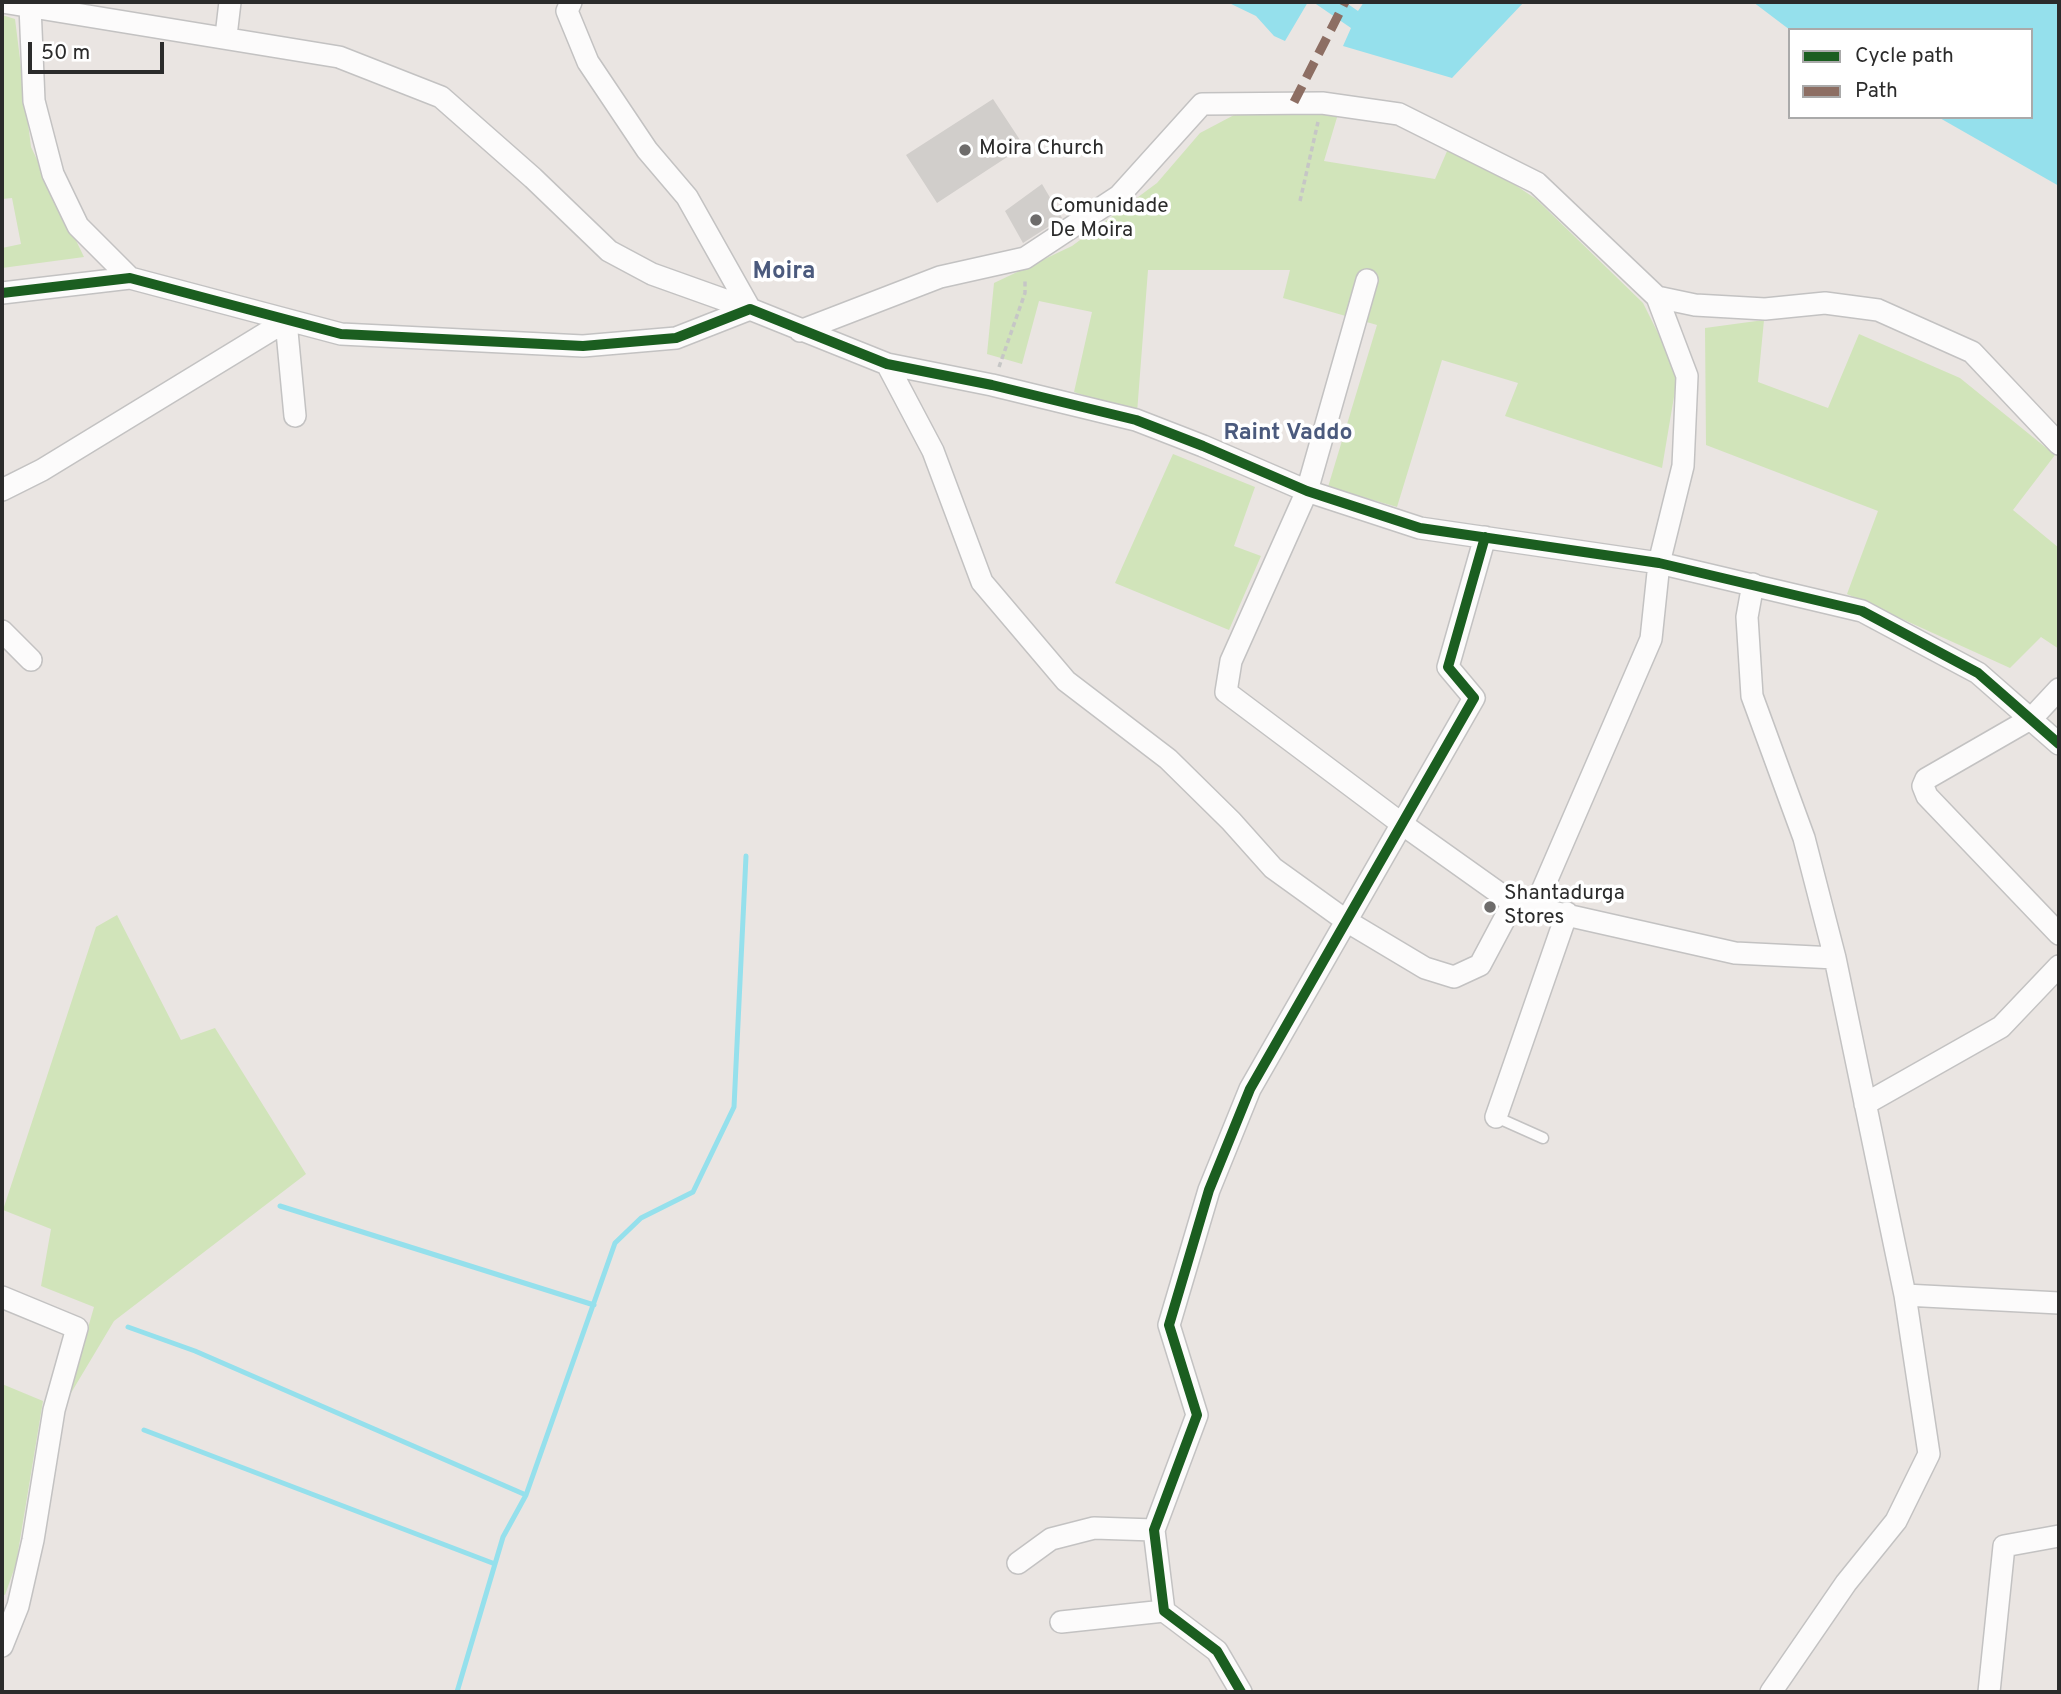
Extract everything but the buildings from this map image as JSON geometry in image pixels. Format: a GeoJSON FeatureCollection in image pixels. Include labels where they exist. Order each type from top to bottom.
{"type":"FeatureCollection","features":[{"type":"Feature","properties":{"kind":"street"},"geometry":{"type":"LineString","coordinates":[[2,2],[61,6],[339,57],[441,97],[533,178],[609,251],[652,274],[750,309],[887,364],[992,385],[1136,420],[1307,491],[1420,528],[1659,563],[1862,611],[1979,673],[2059,744]]}},
{"type":"Feature","properties":{"kind":"street"},"geometry":{"type":"LineString","coordinates":[[226,36],[230,2]]}},
{"type":"Feature","properties":{"kind":"street"},"geometry":{"type":"LineString","coordinates":[[566,5],[588,62],[648,150],[687,197],[750,309]]}},
{"type":"Feature","properties":{"kind":"street"},"geometry":{"type":"LineString","coordinates":[[30,6],[34,101],[53,174],[78,226],[130,278]]}},
{"type":"Feature","properties":{"kind":"street"},"geometry":{"type":"LineString","coordinates":[[800,331],[940,277],[1026,258],[1119,196],[1202,104],[1322,103],[1399,114],[1537,183],[1657,297],[1687,376],[1683,467],[1659,563],[1651,639],[1535,907]]}},
{"type":"Feature","properties":{"kind":"street"},"geometry":{"type":"LineString","coordinates":[[2,293],[130,278],[341,334],[583,346],[676,338],[750,309]]}},
{"type":"Feature","properties":{"kind":"street"},"geometry":{"type":"LineString","coordinates":[[1367,280],[1307,491],[1231,661],[1226,692],[1402,824],[1513,902],[1735,953],[1835,958]]}},
{"type":"Feature","properties":{"kind":"street"},"geometry":{"type":"LineString","coordinates":[[1657,297],[1695,305],[1765,309],[1825,303],[1878,310],[1972,352],[2059,444]]}},
{"type":"Feature","properties":{"kind":"street"},"geometry":{"type":"LineString","coordinates":[[286,321],[295,416]]}},
{"type":"Feature","properties":{"kind":"street"},"geometry":{"type":"LineString","coordinates":[[2,490],[42,470],[286,321]]}},
{"type":"Feature","properties":{"kind":"street"},"geometry":{"type":"LineString","coordinates":[[887,364],[933,451],[982,582],[1066,681],[1168,760],[1231,821],[1273,868],[1348,922],[1424,968],[1454,978],[1479,965],[1513,902]]}},
{"type":"Feature","properties":{"kind":"street"},"geometry":{"type":"LineString","coordinates":[[1164,1611],[1154,1530],[1197,1415],[1169,1325],[1209,1190],[1250,1089],[1474,698],[1448,667],[1485,537]]}},
{"type":"Feature","properties":{"kind":"street"},"geometry":{"type":"LineString","coordinates":[[1753,584],[1747,617],[1752,696],[1804,838],[1835,958],[1905,1295],[1929,1454],[1896,1521],[1846,1583],[1771,1692]]}},
{"type":"Feature","properties":{"kind":"street"},"geometry":{"type":"LineString","coordinates":[[2,631],[31,660]]}},
{"type":"Feature","properties":{"kind":"street"},"geometry":{"type":"LineString","coordinates":[[2059,689],[2032,718],[1926,779],[1923,786],[1927,796],[2059,934]]}},
{"type":"Feature","properties":{"kind":"street"},"geometry":{"type":"LineString","coordinates":[[1496,1117],[1567,913]]}},
{"type":"Feature","properties":{"kind":"street"},"geometry":{"type":"LineString","coordinates":[[1864,1104],[2001,1027],[2059,966]]}},
{"type":"Feature","properties":{"kind":"street"},"geometry":{"type":"LineString","coordinates":[[1905,1295],[2059,1303]]}},
{"type":"Feature","properties":{"kind":"street"},"geometry":{"type":"LineString","coordinates":[[2,1297],[77,1328],[54,1410],[33,1540],[18,1606],[2,1646]]}},
{"type":"Feature","properties":{"kind":"street"},"geometry":{"type":"LineString","coordinates":[[1018,1563],[1051,1539],[1094,1528],[1154,1530]]}},
{"type":"Feature","properties":{"kind":"street"},"geometry":{"type":"LineString","coordinates":[[1989,1692],[2004,1546],[2059,1536]]}},
{"type":"Feature","properties":{"kind":"street"},"geometry":{"type":"LineString","coordinates":[[1061,1622],[1164,1611],[1217,1651],[1241,1692]]}},
{"type":"Feature","properties":{"kind":"lane"},"geometry":{"type":"LineString","coordinates":[[1496,1117],[1543,1138]]}},
{"type":"Feature","properties":{"kind":"path"},"geometry":{"type":"LineString","coordinates":[[1300,201],[1322,103]]}},
{"type":"Feature","properties":{"kind":"path"},"geometry":{"type":"LineString","coordinates":[[992,385],[1026,293],[1026,258]]}},
{"type":"Feature","properties":{"kind":"green space"},"geometry":{"type":"Polygon","coordinates":[[[2,15],[15,19],[31,147],[84,257],[2,268],[2,248],[21,244],[12,198],[2,199],[2,15]]]}},
{"type":"Feature","properties":{"kind":"green space"},"geometry":{"type":"Polygon","coordinates":[[[1236,114],[1338,114],[1324,161],[1435,179],[1451,142],[1536,199],[1643,303],[1678,373],[1662,468],[1505,416],[1518,383],[1442,360],[1397,507],[1328,487],[1377,325],[1283,298],[1290,270],[1148,270],[1137,413],[1074,392],[1092,312],[1039,301],[1022,364],[987,354],[994,283],[1072,246],[1157,183],[1200,133],[1236,114]]]}},
{"type":"Feature","properties":{"kind":"green space"},"geometry":{"type":"Polygon","coordinates":[[[1764,320],[1758,382],[1828,408],[1859,334],[1960,378],[2055,455],[2013,510],[2059,548],[2059,649],[2041,637],[2010,668],[1847,594],[1878,511],[1706,445],[1705,328],[1764,320]]]}},
{"type":"Feature","properties":{"kind":"green space"},"geometry":{"type":"Polygon","coordinates":[[[1173,454],[1255,487],[1234,546],[1261,556],[1229,630],[1115,583],[1173,454]]]}},
{"type":"Feature","properties":{"kind":"green space"},"geometry":{"type":"Polygon","coordinates":[[[117,915],[181,1040],[215,1028],[306,1174],[114,1321],[68,1398],[94,1307],[41,1286],[51,1229],[3,1210],[96,927],[117,915]]]}},
{"type":"Feature","properties":{"kind":"green space"},"geometry":{"type":"Polygon","coordinates":[[[2,1384],[43,1401],[16,1564],[5,1595],[2,1594],[2,1384]]]}},
{"type":"Feature","properties":{"kind":"water"},"geometry":{"type":"Polygon","coordinates":[[[1227,2],[1308,2],[1285,41],[1274,36],[1256,16],[1227,2]]]}},
{"type":"Feature","properties":{"kind":"water"},"geometry":{"type":"Polygon","coordinates":[[[1313,2],[1345,2],[1358,11],[1364,2],[1524,2],[1452,78],[1343,46],[1351,28],[1313,2]]]}},
{"type":"Feature","properties":{"kind":"water"},"geometry":{"type":"Polygon","coordinates":[[[1753,2],[2059,2],[2059,186],[1942,119],[2033,119],[2033,28],[1788,28],[1753,2]]]}},
{"type":"Feature","properties":{"kind":"waterway"},"geometry":{"type":"LineString","coordinates":[[457,1692],[503,1537],[526,1495],[615,1243],[641,1218],[693,1192],[734,1107],[746,856]]}},
{"type":"Feature","properties":{"kind":"waterway"},"geometry":{"type":"LineString","coordinates":[[280,1206],[594,1305]]}},
{"type":"Feature","properties":{"kind":"waterway"},"geometry":{"type":"LineString","coordinates":[[128,1327],[195,1351],[526,1495]]}},
{"type":"Feature","properties":{"kind":"waterway"},"geometry":{"type":"LineString","coordinates":[[144,1430],[495,1564]]}},
{"type":"Feature","properties":{"kind":"marked path"},"geometry":{"type":"LineString","coordinates":[[1294,102],[1345,2]]}},
{"type":"Feature","properties":{"kind":"cycle path"},"geometry":{"type":"LineString","coordinates":[[2,293],[130,278],[341,334],[583,346],[676,338],[750,309],[887,364],[992,385],[1136,420],[1307,491],[1420,528],[1659,563],[1862,611],[1978,673],[2059,744]]}},
{"type":"Feature","properties":{"kind":"cycle path"},"geometry":{"type":"LineString","coordinates":[[1241,1692],[1217,1651],[1164,1611],[1154,1530],[1197,1415],[1169,1325],[1209,1190],[1250,1089],[1474,698],[1448,667],[1485,537]]}},
{"type":"Feature","properties":{"kind":"place","name":"Moira Church"},"geometry":{"type":"Point","coordinates":[965,150]}},
{"type":"Feature","properties":{"kind":"place","name":"Comunidade De Moira"},"geometry":{"type":"Point","coordinates":[1036,220]}},
{"type":"Feature","properties":{"kind":"place","name":"Shantadurga Stores"},"geometry":{"type":"Point","coordinates":[1490,907]}},
{"type":"Feature","properties":{"kind":"district","name":"Moira"},"geometry":{"type":"Point","coordinates":[784,273]}},
{"type":"Feature","properties":{"kind":"district","name":"Raint Vaddo"},"geometry":{"type":"Point","coordinates":[1288,434]}}]}
